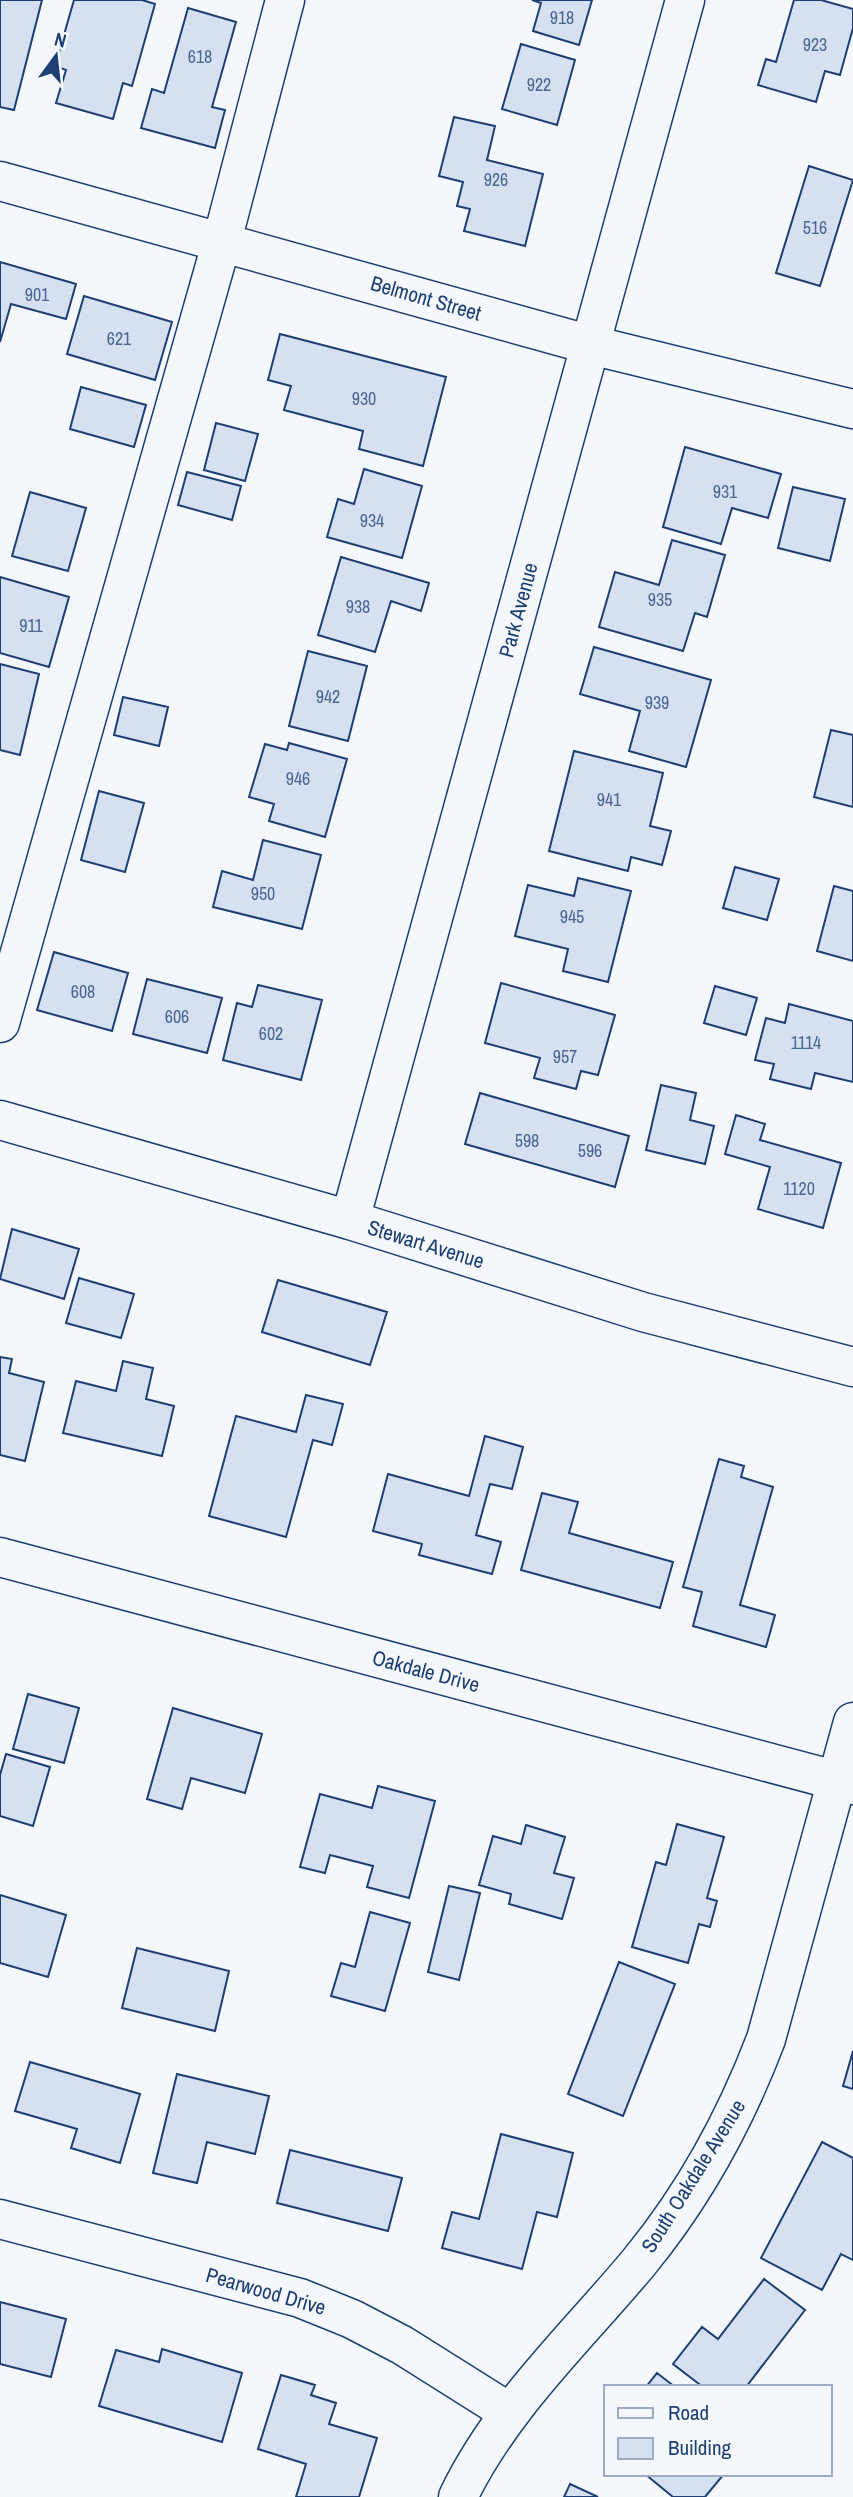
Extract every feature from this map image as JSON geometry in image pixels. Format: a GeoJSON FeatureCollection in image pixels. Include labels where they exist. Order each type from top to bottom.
{"type":"FeatureCollection","features":[{"type":"Feature","properties":{"kind":"street"},"geometry":{"type":"LineString","coordinates":[[0,1023],[222,240],[285,0]]}},
{"type":"Feature","properties":{"kind":"street","name":"Park Avenue"},"geometry":{"type":"LineString","coordinates":[[350,1220],[685,0]]}},
{"type":"Feature","properties":{"kind":"street","name":"Belmont Street"},"geometry":{"type":"LineString","coordinates":[[0,181],[222,240],[591,345],[853,410]]}},
{"type":"Feature","properties":{"kind":"street","name":"Stewart Avenue"},"geometry":{"type":"LineString","coordinates":[[0,1120],[350,1220],[643,1312],[853,1367]]}},
{"type":"Feature","properties":{"kind":"street","name":"Oakdale Drive"},"geometry":{"type":"LineString","coordinates":[[0,1557],[845,1783]]}},
{"type":"Feature","properties":{"kind":"street","name":"South Oakdale Avenue"},"geometry":{"type":"LineString","coordinates":[[458,2497],[477,2458],[510,2413],[642,2259],[680,2206],[742,2098],[766,2039],[845,1783],[853,1722]]}},
{"type":"Feature","properties":{"kind":"street","name":"Pearwood Drive"},"geometry":{"type":"LineString","coordinates":[[0,2219],[299,2298],[352,2319],[402,2345],[510,2413]]}},
{"type":"Feature","properties":{"kind":"building"},"geometry":{"type":"Polygon","coordinates":[[[0,0],[42,0],[14,110],[0,107],[0,0]]]}},
{"type":"Feature","properties":{"kind":"building"},"geometry":{"type":"Polygon","coordinates":[[[74,0],[142,0],[155,4],[132,86],[123,83],[113,119],[56,103],[66,70],[55,66],[74,0]]]}},
{"type":"Feature","properties":{"kind":"building"},"geometry":{"type":"Polygon","coordinates":[[[532,0],[592,0],[579,45],[533,31],[541,3],[532,0]]]}},
{"type":"Feature","properties":{"kind":"building"},"geometry":{"type":"Polygon","coordinates":[[[794,0],[821,0],[853,9],[853,28],[840,75],[825,71],[816,102],[758,85],[766,59],[776,62],[794,0]]]}},
{"type":"Feature","properties":{"kind":"building"},"geometry":{"type":"Polygon","coordinates":[[[188,8],[236,22],[212,107],[225,110],[215,148],[141,128],[152,89],[164,93],[188,8]]]}},
{"type":"Feature","properties":{"kind":"building"},"geometry":{"type":"Polygon","coordinates":[[[521,44],[575,60],[557,125],[502,109],[521,44]]]}},
{"type":"Feature","properties":{"kind":"building"},"geometry":{"type":"Polygon","coordinates":[[[454,117],[495,126],[487,160],[543,174],[525,246],[464,231],[470,209],[457,206],[463,182],[439,176],[454,117]]]}},
{"type":"Feature","properties":{"kind":"building"},"geometry":{"type":"Polygon","coordinates":[[[809,166],[853,180],[820,286],[776,273],[809,166]]]}},
{"type":"Feature","properties":{"kind":"building"},"geometry":{"type":"Polygon","coordinates":[[[0,262],[76,284],[66,319],[11,304],[0,342],[0,262]]]}},
{"type":"Feature","properties":{"kind":"building"},"geometry":{"type":"Polygon","coordinates":[[[84,296],[172,322],[155,380],[67,354],[84,296]]]}},
{"type":"Feature","properties":{"kind":"building"},"geometry":{"type":"Polygon","coordinates":[[[280,334],[446,377],[423,466],[359,449],[363,431],[284,410],[291,386],[268,380],[280,334]]]}},
{"type":"Feature","properties":{"kind":"building"},"geometry":{"type":"Polygon","coordinates":[[[81,387],[146,405],[134,447],[70,429],[81,387]]]}},
{"type":"Feature","properties":{"kind":"building"},"geometry":{"type":"Polygon","coordinates":[[[216,423],[258,434],[245,481],[204,470],[216,423]]]}},
{"type":"Feature","properties":{"kind":"building"},"geometry":{"type":"Polygon","coordinates":[[[685,447],[781,474],[768,518],[732,508],[721,544],[663,527],[685,447]]]}},
{"type":"Feature","properties":{"kind":"building"},"geometry":{"type":"Polygon","coordinates":[[[364,469],[422,486],[402,558],[327,537],[338,499],[354,504],[364,469]]]}},
{"type":"Feature","properties":{"kind":"building"},"geometry":{"type":"Polygon","coordinates":[[[187,472],[241,486],[232,520],[178,505],[187,472]]]}},
{"type":"Feature","properties":{"kind":"building"},"geometry":{"type":"Polygon","coordinates":[[[793,487],[845,499],[830,561],[778,548],[793,487]]]}},
{"type":"Feature","properties":{"kind":"building"},"geometry":{"type":"Polygon","coordinates":[[[30,492],[86,508],[68,571],[12,556],[30,492]]]}},
{"type":"Feature","properties":{"kind":"building"},"geometry":{"type":"Polygon","coordinates":[[[672,540],[725,555],[707,617],[695,613],[683,651],[599,627],[615,572],[659,585],[672,540]]]}},
{"type":"Feature","properties":{"kind":"building"},"geometry":{"type":"Polygon","coordinates":[[[341,557],[429,583],[421,611],[391,601],[375,652],[318,635],[341,557]]]}},
{"type":"Feature","properties":{"kind":"building"},"geometry":{"type":"Polygon","coordinates":[[[0,577],[69,597],[49,667],[0,653],[0,577]]]}},
{"type":"Feature","properties":{"kind":"building"},"geometry":{"type":"Polygon","coordinates":[[[594,647],[711,680],[686,767],[629,751],[640,711],[580,694],[594,647]]]}},
{"type":"Feature","properties":{"kind":"building"},"geometry":{"type":"Polygon","coordinates":[[[308,651],[367,666],[348,741],[289,726],[308,651]]]}},
{"type":"Feature","properties":{"kind":"building"},"geometry":{"type":"Polygon","coordinates":[[[0,664],[39,674],[20,755],[0,750],[0,664]]]}},
{"type":"Feature","properties":{"kind":"building"},"geometry":{"type":"Polygon","coordinates":[[[123,697],[168,707],[159,746],[114,735],[123,697]]]}},
{"type":"Feature","properties":{"kind":"building"},"geometry":{"type":"Polygon","coordinates":[[[831,730],[853,735],[853,807],[814,797],[831,730]]]}},
{"type":"Feature","properties":{"kind":"building"},"geometry":{"type":"Polygon","coordinates":[[[289,743],[347,759],[325,837],[269,821],[274,804],[249,797],[265,744],[287,750],[289,743]]]}},
{"type":"Feature","properties":{"kind":"building"},"geometry":{"type":"Polygon","coordinates":[[[574,751],[663,773],[650,826],[671,831],[662,865],[631,857],[628,871],[549,851],[574,751]]]}},
{"type":"Feature","properties":{"kind":"building"},"geometry":{"type":"Polygon","coordinates":[[[99,791],[144,803],[125,872],[81,860],[99,791]]]}},
{"type":"Feature","properties":{"kind":"building"},"geometry":{"type":"Polygon","coordinates":[[[263,840],[321,855],[302,929],[213,907],[222,871],[253,880],[263,840]]]}},
{"type":"Feature","properties":{"kind":"building"},"geometry":{"type":"Polygon","coordinates":[[[735,867],[779,879],[767,920],[723,908],[735,867]]]}},
{"type":"Feature","properties":{"kind":"building"},"geometry":{"type":"Polygon","coordinates":[[[578,878],[631,891],[608,982],[563,971],[568,949],[515,936],[528,885],[574,896],[578,878]]]}},
{"type":"Feature","properties":{"kind":"building"},"geometry":{"type":"Polygon","coordinates":[[[834,886],[853,891],[853,961],[817,951],[834,886]]]}},
{"type":"Feature","properties":{"kind":"building"},"geometry":{"type":"Polygon","coordinates":[[[54,952],[128,973],[112,1031],[37,1010],[54,952]]]}},
{"type":"Feature","properties":{"kind":"building"},"geometry":{"type":"Polygon","coordinates":[[[147,979],[222,998],[207,1053],[133,1034],[147,979]]]}},
{"type":"Feature","properties":{"kind":"building"},"geometry":{"type":"Polygon","coordinates":[[[501,983],[615,1015],[598,1075],[581,1071],[576,1089],[534,1078],[540,1058],[485,1043],[501,983]]]}},
{"type":"Feature","properties":{"kind":"building"},"geometry":{"type":"Polygon","coordinates":[[[258,985],[322,1000],[301,1080],[223,1060],[237,1003],[252,1007],[258,985]]]}},
{"type":"Feature","properties":{"kind":"building"},"geometry":{"type":"Polygon","coordinates":[[[715,986],[757,998],[746,1035],[704,1023],[715,986]]]}},
{"type":"Feature","properties":{"kind":"building"},"geometry":{"type":"Polygon","coordinates":[[[789,1004],[853,1021],[853,1082],[815,1073],[811,1089],[770,1079],[774,1064],[755,1060],[766,1018],[785,1023],[789,1004]]]}},
{"type":"Feature","properties":{"kind":"building"},"geometry":{"type":"Polygon","coordinates":[[[661,1085],[696,1093],[690,1120],[714,1126],[705,1164],[646,1150],[661,1085]]]}},
{"type":"Feature","properties":{"kind":"building"},"geometry":{"type":"Polygon","coordinates":[[[480,1093],[629,1136],[615,1187],[465,1144],[480,1093]]]}},
{"type":"Feature","properties":{"kind":"building"},"geometry":{"type":"Polygon","coordinates":[[[736,1115],[765,1124],[760,1140],[841,1163],[823,1228],[758,1209],[770,1167],[725,1154],[736,1115]]]}},
{"type":"Feature","properties":{"kind":"building"},"geometry":{"type":"Polygon","coordinates":[[[12,1229],[79,1249],[64,1299],[0,1279],[12,1229]]]}},
{"type":"Feature","properties":{"kind":"building"},"geometry":{"type":"Polygon","coordinates":[[[79,1278],[134,1294],[121,1338],[66,1323],[79,1278]]]}},
{"type":"Feature","properties":{"kind":"building"},"geometry":{"type":"Polygon","coordinates":[[[278,1280],[387,1312],[370,1365],[262,1332],[278,1280]]]}},
{"type":"Feature","properties":{"kind":"building"},"geometry":{"type":"Polygon","coordinates":[[[0,1357],[12,1359],[9,1373],[44,1382],[25,1461],[0,1455],[0,1357]]]}},
{"type":"Feature","properties":{"kind":"building"},"geometry":{"type":"Polygon","coordinates":[[[123,1361],[153,1368],[146,1399],[174,1406],[162,1456],[63,1433],[76,1381],[116,1391],[123,1361]]]}},
{"type":"Feature","properties":{"kind":"building"},"geometry":{"type":"Polygon","coordinates":[[[306,1395],[343,1404],[332,1445],[313,1440],[286,1537],[209,1516],[236,1416],[296,1432],[306,1395]]]}},
{"type":"Feature","properties":{"kind":"building"},"geometry":{"type":"Polygon","coordinates":[[[485,1436],[523,1447],[512,1489],[490,1484],[476,1535],[501,1542],[492,1574],[419,1555],[422,1544],[373,1531],[388,1474],[469,1496],[485,1436]]]}},
{"type":"Feature","properties":{"kind":"building"},"geometry":{"type":"Polygon","coordinates":[[[719,1459],[744,1466],[741,1477],[773,1487],[740,1605],[775,1615],[766,1647],[693,1626],[702,1592],[683,1587],[719,1459]]]}},
{"type":"Feature","properties":{"kind":"building"},"geometry":{"type":"Polygon","coordinates":[[[542,1493],[578,1502],[569,1533],[673,1562],[660,1608],[521,1570],[542,1493]]]}},
{"type":"Feature","properties":{"kind":"building"},"geometry":{"type":"Polygon","coordinates":[[[28,1694],[79,1708],[64,1763],[13,1749],[28,1694]]]}},
{"type":"Feature","properties":{"kind":"building"},"geometry":{"type":"Polygon","coordinates":[[[173,1708],[262,1734],[245,1793],[191,1778],[182,1809],[147,1799],[173,1708]]]}},
{"type":"Feature","properties":{"kind":"building"},"geometry":{"type":"Polygon","coordinates":[[[6,1754],[50,1767],[33,1826],[0,1816],[0,1775],[6,1754]]]}},
{"type":"Feature","properties":{"kind":"building"},"geometry":{"type":"Polygon","coordinates":[[[378,1786],[435,1801],[409,1898],[367,1887],[373,1866],[330,1855],[325,1873],[300,1867],[320,1794],[372,1808],[378,1786]]]}},
{"type":"Feature","properties":{"kind":"building"},"geometry":{"type":"Polygon","coordinates":[[[677,1824],[724,1837],[707,1898],[717,1901],[710,1927],[699,1924],[688,1963],[632,1947],[656,1862],[666,1865],[677,1824]]]}},
{"type":"Feature","properties":{"kind":"building"},"geometry":{"type":"Polygon","coordinates":[[[526,1825],[565,1837],[554,1873],[574,1878],[562,1919],[509,1904],[511,1894],[479,1885],[493,1836],[521,1844],[526,1825]]]}},
{"type":"Feature","properties":{"kind":"building"},"geometry":{"type":"Polygon","coordinates":[[[449,1886],[480,1893],[459,1980],[428,1972],[449,1886]]]}},
{"type":"Feature","properties":{"kind":"building"},"geometry":{"type":"Polygon","coordinates":[[[0,1895],[66,1915],[48,1977],[0,1963],[0,1895]]]}},
{"type":"Feature","properties":{"kind":"building"},"geometry":{"type":"Polygon","coordinates":[[[370,1912],[410,1923],[385,2011],[331,1996],[341,1963],[355,1967],[370,1912]]]}},
{"type":"Feature","properties":{"kind":"building"},"geometry":{"type":"Polygon","coordinates":[[[137,1948],[229,1971],[215,2031],[122,2008],[137,1948]]]}},
{"type":"Feature","properties":{"kind":"building"},"geometry":{"type":"Polygon","coordinates":[[[619,1962],[675,1984],[623,2116],[568,2094],[619,1962]]]}},
{"type":"Feature","properties":{"kind":"building"},"geometry":{"type":"Polygon","coordinates":[[[853,2051],[853,2089],[843,2086],[853,2051]]]}},
{"type":"Feature","properties":{"kind":"building"},"geometry":{"type":"Polygon","coordinates":[[[30,2062],[140,2094],[120,2163],[71,2148],[77,2129],[15,2111],[30,2062]]]}},
{"type":"Feature","properties":{"kind":"building"},"geometry":{"type":"Polygon","coordinates":[[[177,2074],[269,2096],[255,2154],[207,2142],[197,2183],[153,2173],[177,2074]]]}},
{"type":"Feature","properties":{"kind":"building"},"geometry":{"type":"Polygon","coordinates":[[[501,2134],[573,2153],[557,2217],[537,2212],[522,2269],[442,2248],[452,2212],[479,2219],[501,2134]]]}},
{"type":"Feature","properties":{"kind":"building"},"geometry":{"type":"Polygon","coordinates":[[[822,2142],[853,2158],[853,2260],[841,2254],[822,2290],[761,2258],[822,2142]]]}},
{"type":"Feature","properties":{"kind":"building"},"geometry":{"type":"Polygon","coordinates":[[[290,2150],[402,2178],[388,2231],[277,2203],[290,2150]]]}},
{"type":"Feature","properties":{"kind":"building"},"geometry":{"type":"Polygon","coordinates":[[[764,2279],[805,2310],[748,2385],[700,2385],[673,2364],[702,2327],[718,2339],[764,2279]]]}},
{"type":"Feature","properties":{"kind":"building"},"geometry":{"type":"Polygon","coordinates":[[[0,2302],[66,2319],[51,2377],[0,2364],[0,2302]]]}},
{"type":"Feature","properties":{"kind":"building"},"geometry":{"type":"Polygon","coordinates":[[[162,2349],[242,2373],[222,2442],[99,2406],[116,2350],[159,2362],[162,2349]]]}},
{"type":"Feature","properties":{"kind":"building"},"geometry":{"type":"Polygon","coordinates":[[[657,2373],[672,2385],[648,2385],[657,2373]]]}},
{"type":"Feature","properties":{"kind":"building"},"geometry":{"type":"Polygon","coordinates":[[[281,2375],[315,2385],[311,2395],[336,2403],[329,2424],[377,2438],[359,2497],[296,2497],[306,2464],[258,2449],[281,2375]]]}},
{"type":"Feature","properties":{"kind":"building"},"geometry":{"type":"Polygon","coordinates":[[[647,2476],[722,2476],[705,2497],[673,2497],[647,2476]]]}},
{"type":"Feature","properties":{"kind":"building"},"geometry":{"type":"Polygon","coordinates":[[[570,2484],[598,2497],[564,2497],[570,2484]]]}}]}
